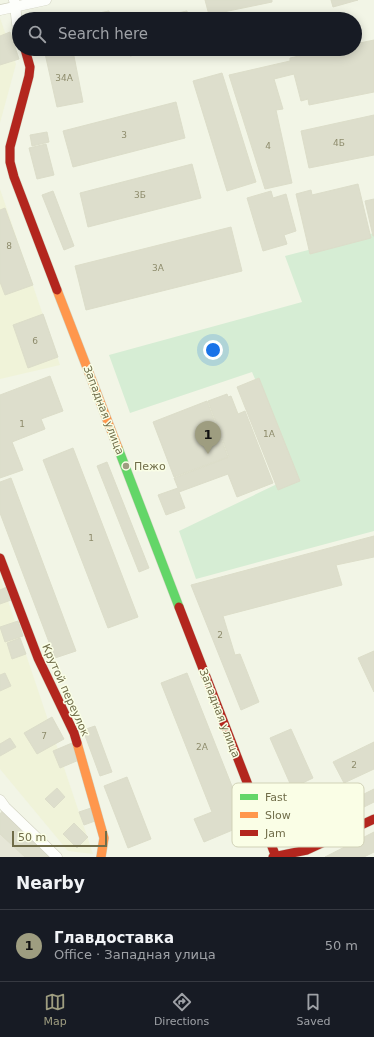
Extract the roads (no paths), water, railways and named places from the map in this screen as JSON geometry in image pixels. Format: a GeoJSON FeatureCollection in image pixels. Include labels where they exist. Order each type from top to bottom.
{"type":"FeatureCollection","features":[{"type":"Feature","properties":{"kind":"street"},"geometry":{"type":"LineString","coordinates":[[0,10],[15,3],[46,0]]}},
{"type":"Feature","properties":{"kind":"street","name":"Западная улица"},"geometry":{"type":"LineString","coordinates":[[27,56],[30,67],[29,76],[10,147],[10,162],[14,177],[247,783]]}},
{"type":"Feature","properties":{"kind":"street","name":"Крутой переулок"},"geometry":{"type":"LineString","coordinates":[[0,558],[38,658],[74,733],[104,838],[101,857]]}},
{"type":"Feature","properties":{"kind":"street"},"geometry":{"type":"LineString","coordinates":[[0,800],[10,812],[57,857]]}},
{"type":"Feature","properties":{"kind":"street"},"geometry":{"type":"LineString","coordinates":[[364,824],[374,819]]}},
{"type":"Feature","properties":{"kind":"street","name":"Западная улица"},"geometry":{"type":"LineString","coordinates":[[271,847],[275,857]]}},
{"type":"Feature","properties":{"kind":"street"},"geometry":{"type":"LineString","coordinates":[[275,857],[307,850],[313,847]]}},
{"type":"Feature","properties":{"kind":"place","name":"Главдоставка"},"geometry":{"type":"Point","coordinates":[208,454]}},
{"type":"Feature","properties":{"kind":"place","name":"Пежо"},"geometry":{"type":"Point","coordinates":[126,466]}}]}
